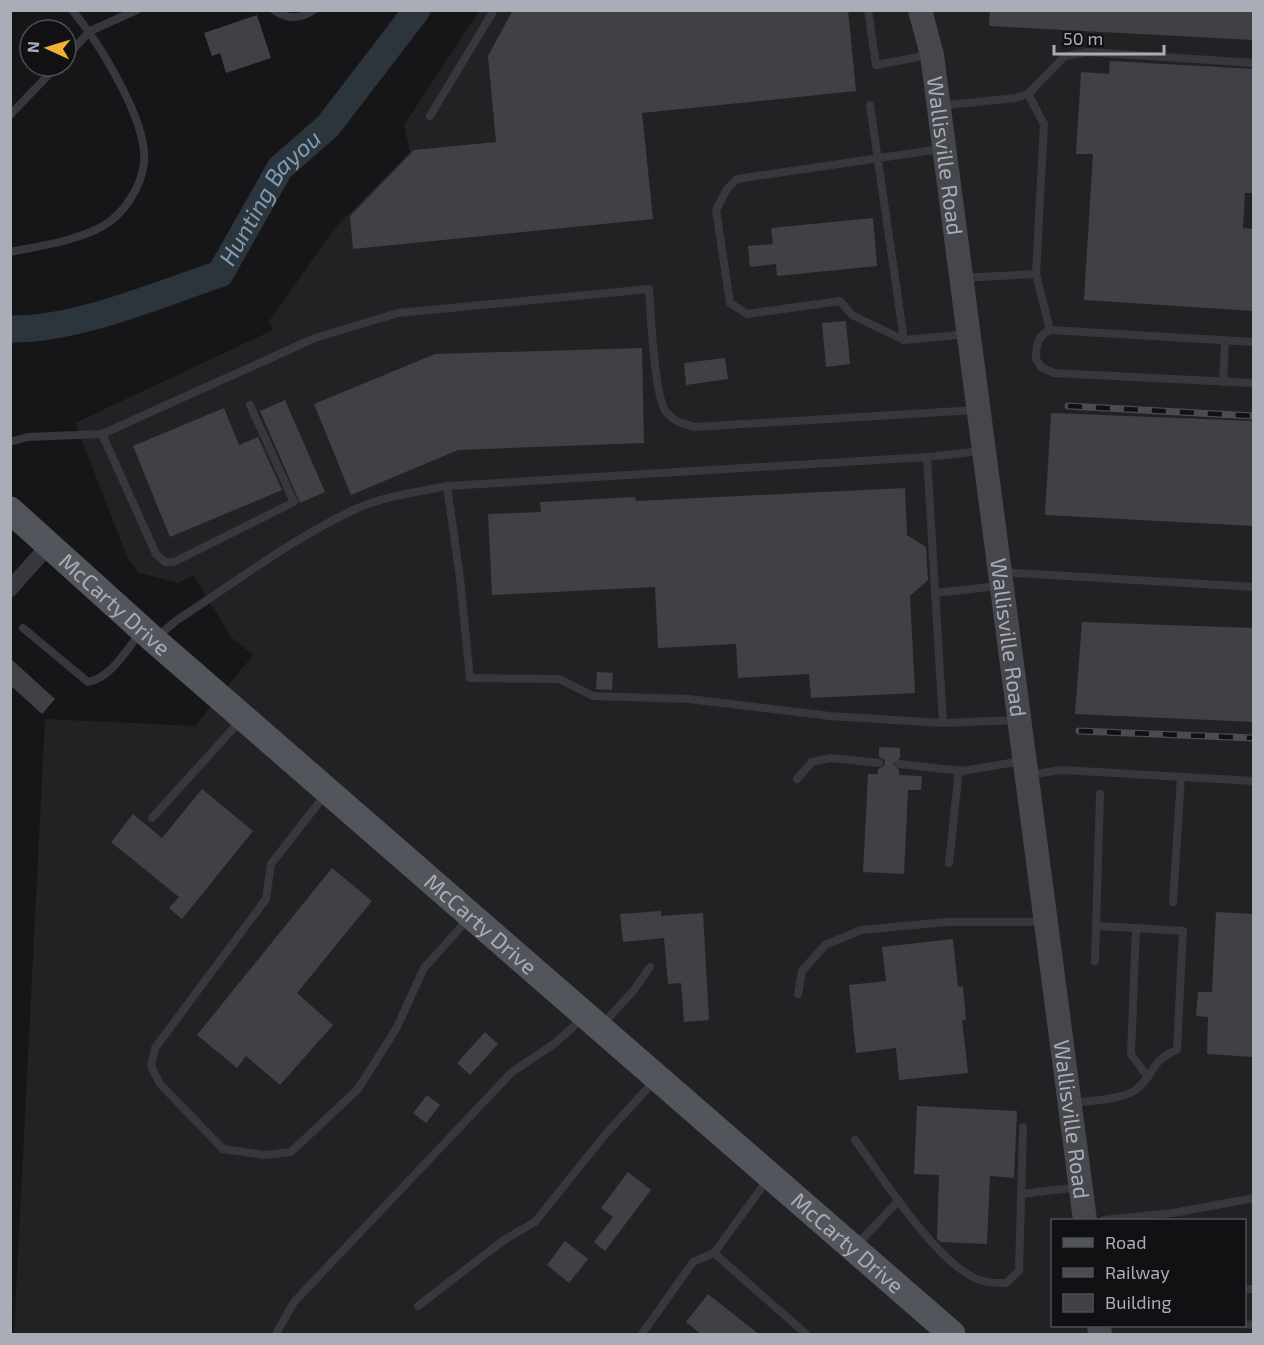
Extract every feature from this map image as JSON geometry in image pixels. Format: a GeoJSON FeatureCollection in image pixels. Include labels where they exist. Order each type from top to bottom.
{"type":"FeatureCollection","features":[{"type":"Feature","properties":{"kind":"main road","name":"Wallisville Road"},"geometry":{"type":"LineString","coordinates":[[920,10],[932,55],[945,148],[1085,1219]]}},
{"type":"Feature","properties":{"kind":"main road","name":"Wallisville Road"},"geometry":{"type":"LineString","coordinates":[[932,55],[934,10]]}},
{"type":"Feature","properties":{"kind":"main road","name":"McCarty Drive"},"geometry":{"type":"LineString","coordinates":[[10,510],[148,635],[952,1335]]}},
{"type":"Feature","properties":{"kind":"street"},"geometry":{"type":"LineString","coordinates":[[10,589],[49,545]]}},
{"type":"Feature","properties":{"kind":"lane"},"geometry":{"type":"LineString","coordinates":[[10,252],[55,243],[103,226],[125,208],[136,187],[144,161],[135,113],[90,31],[72,10]]}},
{"type":"Feature","properties":{"kind":"lane"},"geometry":{"type":"LineString","coordinates":[[78,44],[90,31],[137,10]]}},
{"type":"Feature","properties":{"kind":"lane"},"geometry":{"type":"LineString","coordinates":[[274,10],[283,17],[303,17],[314,10]]}},
{"type":"Feature","properties":{"kind":"lane"},"geometry":{"type":"LineString","coordinates":[[430,116],[494,10]]}},
{"type":"Feature","properties":{"kind":"lane"},"geometry":{"type":"LineString","coordinates":[[868,10],[876,65],[932,55]]}},
{"type":"Feature","properties":{"kind":"lane"},"geometry":{"type":"LineString","coordinates":[[939,106],[1015,98],[1028,94],[1065,56],[1088,52],[1254,63]]}},
{"type":"Feature","properties":{"kind":"lane"},"geometry":{"type":"LineString","coordinates":[[10,115],[45,78]]}},
{"type":"Feature","properties":{"kind":"lane"},"geometry":{"type":"LineString","coordinates":[[1028,94],[1044,124],[1036,274],[1050,330]]}},
{"type":"Feature","properties":{"kind":"lane"},"geometry":{"type":"LineString","coordinates":[[870,105],[903,340]]}},
{"type":"Feature","properties":{"kind":"lane"},"geometry":{"type":"LineString","coordinates":[[945,148],[737,179],[727,189],[716,210],[730,303],[747,314],[840,301],[852,315],[903,340],[969,333]]}},
{"type":"Feature","properties":{"kind":"lane"},"geometry":{"type":"LineString","coordinates":[[962,278],[1036,274]]}},
{"type":"Feature","properties":{"kind":"lane"},"geometry":{"type":"LineString","coordinates":[[10,442],[27,437],[102,435],[315,338],[398,313],[649,289],[659,393],[665,410],[675,421],[694,427],[979,409]]}},
{"type":"Feature","properties":{"kind":"lane"},"geometry":{"type":"LineString","coordinates":[[1254,342],[1050,330],[1042,334],[1036,345],[1036,359],[1042,368],[1054,373],[1254,383]]}},
{"type":"Feature","properties":{"kind":"lane"},"geometry":{"type":"LineString","coordinates":[[1223,382],[1225,340]]}},
{"type":"Feature","properties":{"kind":"lane"},"geometry":{"type":"LineString","coordinates":[[102,435],[156,554],[165,562],[174,562],[294,502],[250,405]]}},
{"type":"Feature","properties":{"kind":"lane"},"geometry":{"type":"LineString","coordinates":[[23,628],[88,682],[97,680],[107,673],[148,635],[177,620],[316,530],[359,507],[447,486],[927,457],[984,450]]}},
{"type":"Feature","properties":{"kind":"lane"},"geometry":{"type":"LineString","coordinates":[[927,457],[943,723]]}},
{"type":"Feature","properties":{"kind":"lane"},"geometry":{"type":"LineString","coordinates":[[447,486],[460,578],[470,678],[559,679],[593,696],[689,699],[830,716],[943,723],[1020,720]]}},
{"type":"Feature","properties":{"kind":"lane"},"geometry":{"type":"LineString","coordinates":[[936,592],[1001,579],[1254,587]]}},
{"type":"Feature","properties":{"kind":"lane"},"geometry":{"type":"LineString","coordinates":[[152,818],[244,718]]}},
{"type":"Feature","properties":{"kind":"lane"},"geometry":{"type":"LineString","coordinates":[[797,779],[812,762],[830,758],[879,763]]}},
{"type":"Feature","properties":{"kind":"lane"},"geometry":{"type":"LineString","coordinates":[[900,764],[959,770],[1026,768],[1254,781]]}},
{"type":"Feature","properties":{"kind":"lane"},"geometry":{"type":"LineString","coordinates":[[949,863],[959,770]]}},
{"type":"Feature","properties":{"kind":"lane"},"geometry":{"type":"LineString","coordinates":[[1173,902],[1181,777]]}},
{"type":"Feature","properties":{"kind":"lane"},"geometry":{"type":"LineString","coordinates":[[328,791],[271,864],[266,899],[155,1048],[151,1066],[160,1084],[223,1149],[265,1155],[291,1152],[358,1089],[396,1029],[424,968],[471,915]]}},
{"type":"Feature","properties":{"kind":"lane"},"geometry":{"type":"LineString","coordinates":[[1095,962],[1100,794]]}},
{"type":"Feature","properties":{"kind":"lane"},"geometry":{"type":"LineString","coordinates":[[798,993],[802,971],[825,945],[861,930],[947,922],[1046,922]]}},
{"type":"Feature","properties":{"kind":"lane"},"geometry":{"type":"LineString","coordinates":[[1070,1103],[1128,1095],[1138,1089],[1161,1056],[1177,1050],[1183,931],[1096,926]]}},
{"type":"Feature","properties":{"kind":"lane"},"geometry":{"type":"LineString","coordinates":[[1136,928],[1131,1054],[1147,1076]]}},
{"type":"Feature","properties":{"kind":"lane"},"geometry":{"type":"LineString","coordinates":[[276,1335],[294,1302],[512,1071],[592,1022],[634,990],[650,967]]}},
{"type":"Feature","properties":{"kind":"lane"},"geometry":{"type":"LineString","coordinates":[[418,1306],[504,1240],[535,1222],[604,1136],[657,1078]]}},
{"type":"Feature","properties":{"kind":"lane"},"geometry":{"type":"LineString","coordinates":[[855,1140],[932,1245],[950,1261],[982,1281],[1006,1284],[1019,1270],[1023,1127]]}},
{"type":"Feature","properties":{"kind":"lane"},"geometry":{"type":"LineString","coordinates":[[642,1335],[693,1262],[714,1254],[770,1176]]}},
{"type":"Feature","properties":{"kind":"lane"},"geometry":{"type":"LineString","coordinates":[[1021,1194],[1081,1186]]}},
{"type":"Feature","properties":{"kind":"lane"},"geometry":{"type":"LineString","coordinates":[[1121,1219],[1173,1213],[1254,1198]]}},
{"type":"Feature","properties":{"kind":"lane"},"geometry":{"type":"LineString","coordinates":[[853,1248],[899,1200]]}},
{"type":"Feature","properties":{"kind":"lane"},"geometry":{"type":"LineString","coordinates":[[714,1254],[806,1335]]}},
{"type":"Feature","properties":{"kind":"shaded area"},"geometry":{"type":"Polygon","coordinates":[[[479,11],[1253,11],[1253,1334],[14,1334],[45,719],[195,726],[253,655],[232,638],[193,575],[178,583],[139,573],[128,559],[75,423],[273,330],[269,321],[335,228],[410,152],[404,125],[479,11]]]}},
{"type":"Feature","properties":{"kind":"building"},"geometry":{"type":"Polygon","coordinates":[[[513,10],[848,10],[856,91],[642,113],[653,219],[353,249],[350,216],[414,150],[496,142],[488,56],[513,10]]]}},
{"type":"Feature","properties":{"kind":"building"},"geometry":{"type":"Polygon","coordinates":[[[990,10],[1254,10],[1254,40],[989,26],[990,10]]]}},
{"type":"Feature","properties":{"kind":"building"},"geometry":{"type":"Polygon","coordinates":[[[257,15],[271,58],[226,73],[220,53],[212,56],[204,33],[257,15]]]}},
{"type":"Feature","properties":{"kind":"building"},"geometry":{"type":"Polygon","coordinates":[[[1110,61],[1254,69],[1254,193],[1245,193],[1243,228],[1254,229],[1254,311],[1084,300],[1093,154],[1076,154],[1081,72],[1109,74],[1110,61]]]}},
{"type":"Feature","properties":{"kind":"building"},"geometry":{"type":"Polygon","coordinates":[[[873,218],[877,266],[777,276],[776,264],[750,267],[748,246],[773,244],[771,228],[873,218]]]}},
{"type":"Feature","properties":{"kind":"building"},"geometry":{"type":"Polygon","coordinates":[[[846,321],[850,364],[826,367],[822,323],[846,321]]]}},
{"type":"Feature","properties":{"kind":"building"},"geometry":{"type":"Polygon","coordinates":[[[642,348],[644,443],[458,450],[351,495],[314,404],[435,354],[642,348]]]}},
{"type":"Feature","properties":{"kind":"building"},"geometry":{"type":"Polygon","coordinates":[[[725,358],[728,379],[686,385],[684,363],[725,358]]]}},
{"type":"Feature","properties":{"kind":"building"},"geometry":{"type":"Polygon","coordinates":[[[285,400],[325,492],[300,503],[260,411],[285,400]]]}},
{"type":"Feature","properties":{"kind":"building"},"geometry":{"type":"Polygon","coordinates":[[[224,408],[239,445],[258,437],[282,490],[170,537],[133,446],[224,408]]]}},
{"type":"Feature","properties":{"kind":"building"},"geometry":{"type":"Polygon","coordinates":[[[1051,413],[1254,421],[1254,526],[1045,515],[1051,413]]]}},
{"type":"Feature","properties":{"kind":"building"},"geometry":{"type":"Polygon","coordinates":[[[905,488],[907,535],[926,547],[928,580],[910,596],[915,693],[811,698],[809,674],[738,678],[736,644],[658,648],[655,587],[492,595],[488,514],[541,512],[540,502],[635,497],[636,501],[905,488]]]}},
{"type":"Feature","properties":{"kind":"building"},"geometry":{"type":"Polygon","coordinates":[[[1082,622],[1254,628],[1254,722],[1075,714],[1082,622]]]}},
{"type":"Feature","properties":{"kind":"building"},"geometry":{"type":"Polygon","coordinates":[[[10,658],[55,699],[42,714],[10,685],[10,658]]]}},
{"type":"Feature","properties":{"kind":"building"},"geometry":{"type":"Polygon","coordinates":[[[597,672],[613,673],[612,690],[596,689],[597,672]]]}},
{"type":"Feature","properties":{"kind":"building"},"geometry":{"type":"Polygon","coordinates":[[[879,747],[900,748],[900,758],[893,764],[899,770],[899,775],[922,776],[921,790],[908,790],[904,874],[863,872],[868,774],[878,774],[878,769],[884,766],[885,760],[879,757],[879,747]]]}},
{"type":"Feature","properties":{"kind":"building"},"geometry":{"type":"Polygon","coordinates":[[[202,789],[253,831],[182,919],[169,908],[179,897],[111,842],[133,814],[162,838],[202,789]]]}},
{"type":"Feature","properties":{"kind":"building"},"geometry":{"type":"Polygon","coordinates":[[[332,868],[372,901],[297,993],[333,1025],[280,1085],[246,1056],[237,1068],[197,1035],[332,868]]]}},
{"type":"Feature","properties":{"kind":"building"},"geometry":{"type":"Polygon","coordinates":[[[661,911],[661,916],[703,913],[709,1020],[684,1022],[681,983],[668,984],[664,938],[623,942],[620,914],[661,911]]]}},
{"type":"Feature","properties":{"kind":"building"},"geometry":{"type":"Polygon","coordinates":[[[1216,912],[1254,914],[1254,1057],[1207,1054],[1208,1017],[1196,1016],[1198,992],[1212,992],[1216,912]]]}},
{"type":"Feature","properties":{"kind":"building"},"geometry":{"type":"Polygon","coordinates":[[[953,939],[958,987],[963,986],[966,1020],[962,1020],[968,1073],[899,1080],[896,1048],[856,1053],[849,985],[886,981],[882,947],[953,939]]]}},
{"type":"Feature","properties":{"kind":"building"},"geometry":{"type":"Polygon","coordinates":[[[485,1032],[498,1044],[470,1075],[457,1063],[485,1032]]]}},
{"type":"Feature","properties":{"kind":"building"},"geometry":{"type":"Polygon","coordinates":[[[427,1095],[440,1105],[426,1123],[413,1113],[427,1095]]]}},
{"type":"Feature","properties":{"kind":"building"},"geometry":{"type":"Polygon","coordinates":[[[917,1106],[1017,1111],[1014,1178],[990,1176],[987,1244],[940,1242],[937,1238],[939,1175],[914,1174],[917,1106]]]}},
{"type":"Feature","properties":{"kind":"building"},"geometry":{"type":"Polygon","coordinates":[[[628,1172],[651,1190],[605,1251],[594,1242],[613,1217],[601,1208],[628,1172]]]}},
{"type":"Feature","properties":{"kind":"building"},"geometry":{"type":"Polygon","coordinates":[[[565,1241],[588,1259],[569,1283],[547,1265],[565,1241]]]}},
{"type":"Feature","properties":{"kind":"building"},"geometry":{"type":"Polygon","coordinates":[[[708,1294],[760,1335],[702,1335],[686,1322],[708,1294]]]}},
{"type":"Feature","properties":{"kind":"waterway","name":"Hunting Bayou"},"geometry":{"type":"LineString","coordinates":[[10,329],[35,328],[88,318],[220,274],[280,168],[328,126],[417,10]]}},
{"type":"Feature","properties":{"kind":"railway"},"geometry":{"type":"LineString","coordinates":[[1068,406],[1254,416]]}},
{"type":"Feature","properties":{"kind":"railway"},"geometry":{"type":"LineString","coordinates":[[1079,731],[1254,738]]}}]}
